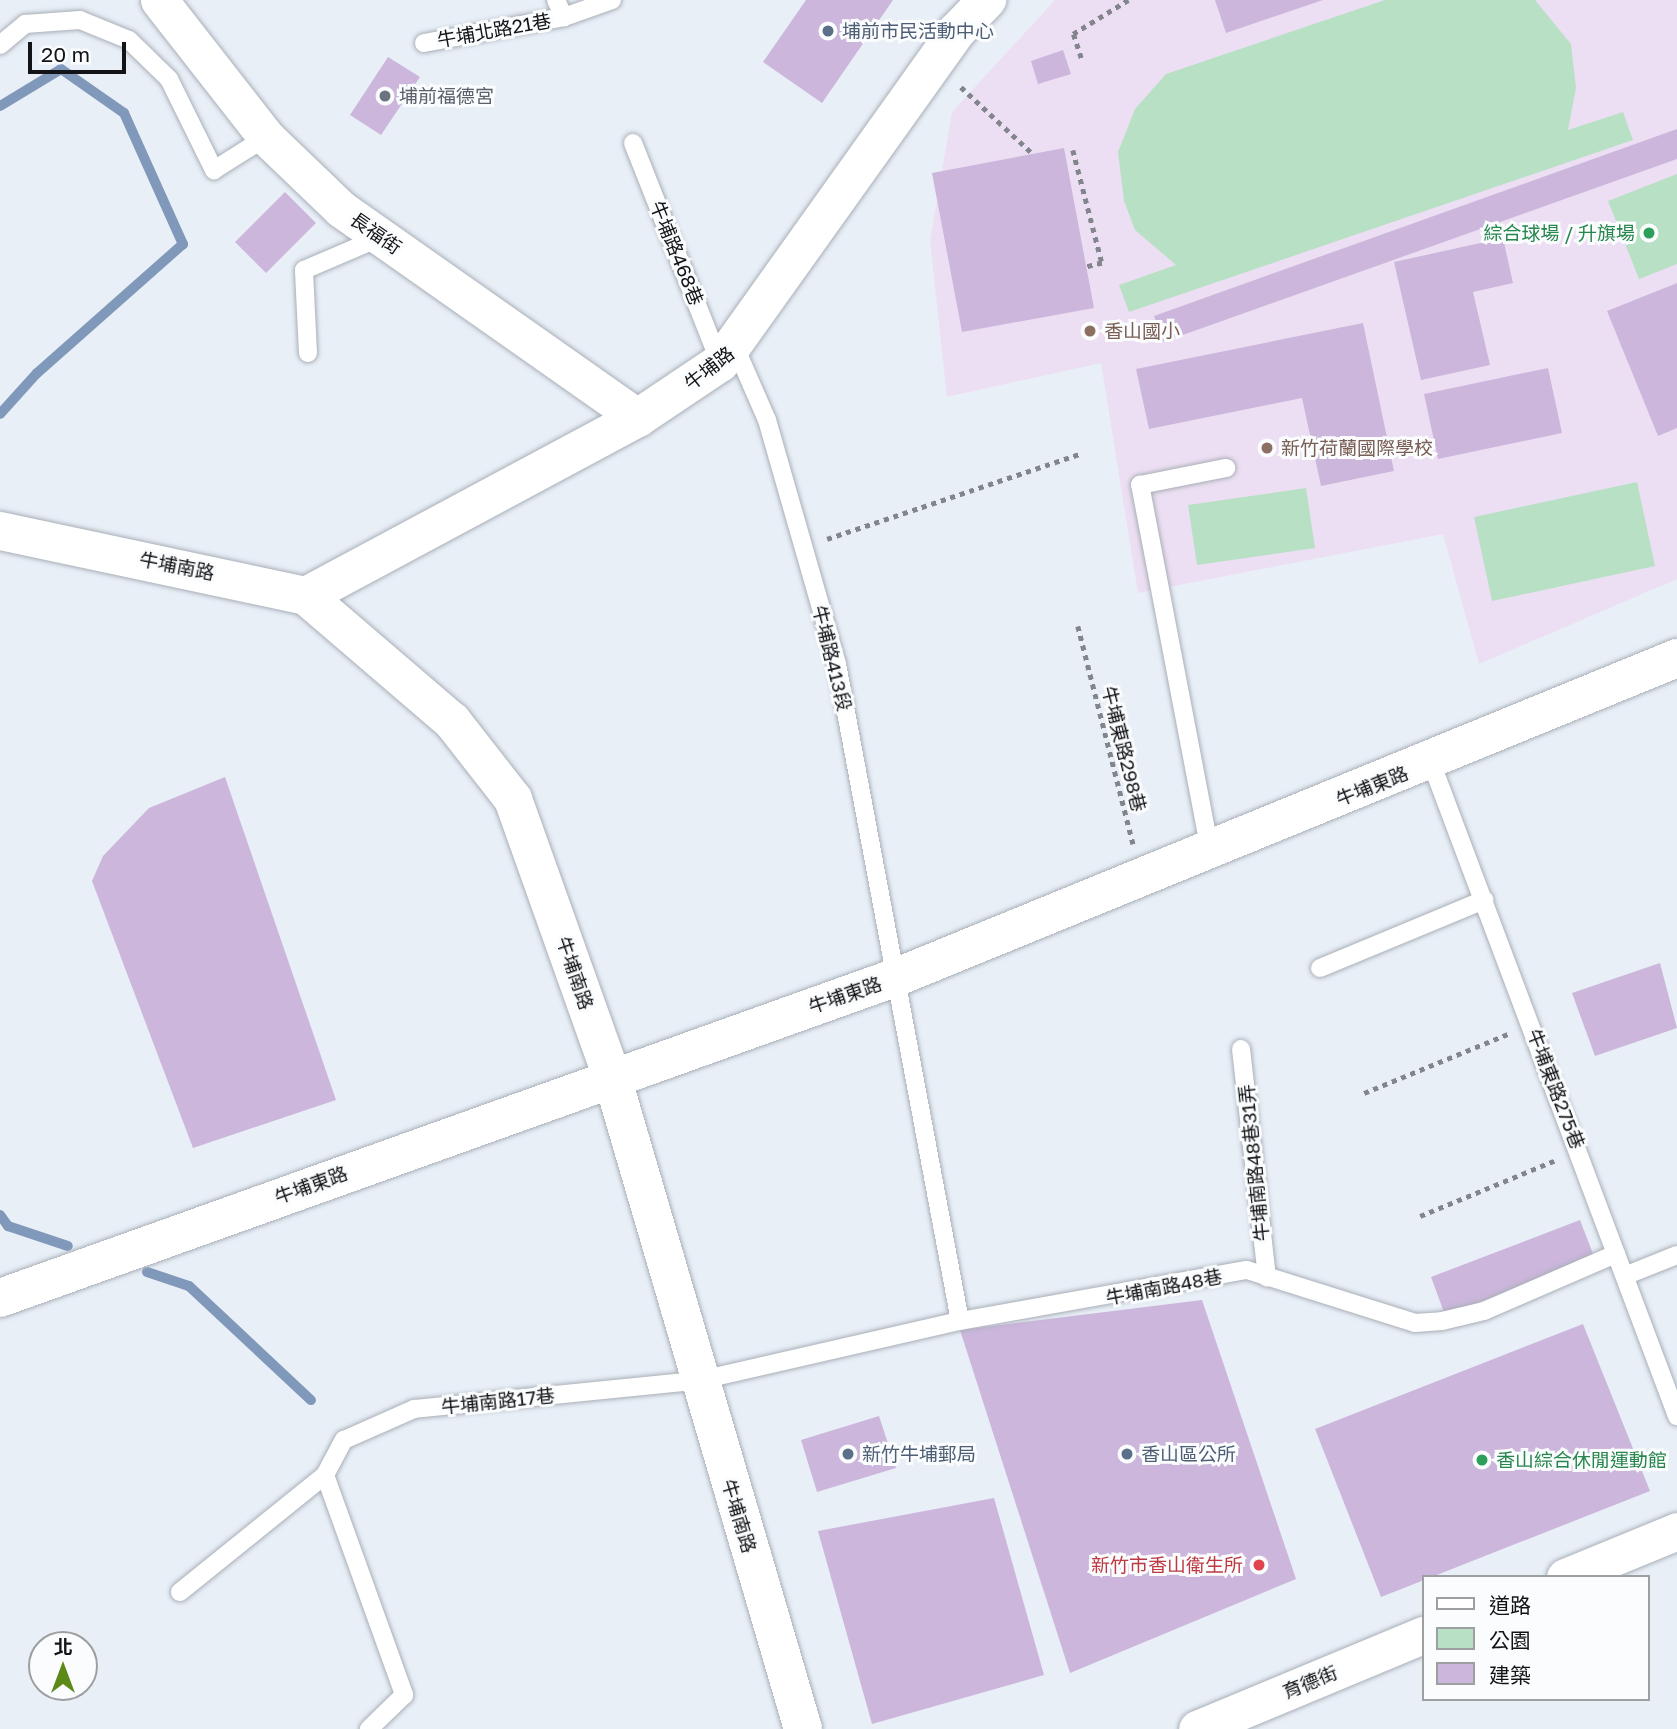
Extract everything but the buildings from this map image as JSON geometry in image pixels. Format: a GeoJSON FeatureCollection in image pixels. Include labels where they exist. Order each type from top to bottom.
{"type":"FeatureCollection","features":[{"type":"Feature","properties":{"kind":"street","name":"長福街"},"geometry":{"type":"LineString","coordinates":[[159,0],[266,137],[341,209],[638,418]]}},
{"type":"Feature","properties":{"kind":"street","name":"牛埔路"},"geometry":{"type":"LineString","coordinates":[[306,596],[638,418],[728,356],[935,63],[951,16],[987,0]]}},
{"type":"Feature","properties":{"kind":"street","name":"牛埔南路"},"geometry":{"type":"LineString","coordinates":[[0,531],[306,596],[452,720],[513,799],[611,1077],[697,1381],[803,1729]]}},
{"type":"Feature","properties":{"kind":"street","name":"牛埔東路"},"geometry":{"type":"LineString","coordinates":[[0,1298],[611,1077],[897,977],[1431,762],[1677,659]]}},
{"type":"Feature","properties":{"kind":"street"},"geometry":{"type":"LineString","coordinates":[[1570,1575],[1677,1531]]}},
{"type":"Feature","properties":{"kind":"street","name":"育德街"},"geometry":{"type":"LineString","coordinates":[[1196,1729],[1422,1635]]}},
{"type":"Feature","properties":{"kind":"lane","name":"牛埔北路21巷"},"geometry":{"type":"LineString","coordinates":[[556,0],[564,17]]}},
{"type":"Feature","properties":{"kind":"lane","name":"牛埔北路21巷"},"geometry":{"type":"LineString","coordinates":[[424,43],[564,17],[612,0]]}},
{"type":"Feature","properties":{"kind":"lane"},"geometry":{"type":"LineString","coordinates":[[0,45],[24,24],[80,20],[129,40],[169,79],[214,170],[266,137]]}},
{"type":"Feature","properties":{"kind":"lane","name":"牛埔路468巷"},"geometry":{"type":"LineString","coordinates":[[633,143],[728,356]]}},
{"type":"Feature","properties":{"kind":"lane"},"geometry":{"type":"LineString","coordinates":[[307,353],[303,270],[381,237]]}},
{"type":"Feature","properties":{"kind":"lane","name":"牛埔路413段"},"geometry":{"type":"LineString","coordinates":[[728,356],[767,420],[837,664],[960,1321]]}},
{"type":"Feature","properties":{"kind":"lane"},"geometry":{"type":"LineString","coordinates":[[1210,851],[1140,485],[1226,468]]}},
{"type":"Feature","properties":{"kind":"lane","name":"牛埔東路275巷"},"geometry":{"type":"LineString","coordinates":[[1431,762],[1616,1254],[1627,1275],[1677,1416]]}},
{"type":"Feature","properties":{"kind":"lane"},"geometry":{"type":"LineString","coordinates":[[1320,968],[1483,900]]}},
{"type":"Feature","properties":{"kind":"lane","name":"牛埔南路48巷31弄"},"geometry":{"type":"LineString","coordinates":[[1241,1049],[1267,1278]]}},
{"type":"Feature","properties":{"kind":"lane","name":"牛埔南路48巷"},"geometry":{"type":"LineString","coordinates":[[697,1381],[960,1321],[1247,1270],[1415,1323],[1442,1321],[1484,1311],[1616,1254]]}},
{"type":"Feature","properties":{"kind":"lane"},"geometry":{"type":"LineString","coordinates":[[1627,1275],[1677,1255]]}},
{"type":"Feature","properties":{"kind":"lane","name":"牛埔南路17巷"},"geometry":{"type":"LineString","coordinates":[[326,1475],[344,1440],[414,1409],[697,1381]]}},
{"type":"Feature","properties":{"kind":"lane"},"geometry":{"type":"LineString","coordinates":[[180,1592],[326,1475],[404,1695],[369,1729]]}},
{"type":"Feature","properties":{"kind":"path"},"geometry":{"type":"LineString","coordinates":[[1081,58],[1073,34],[1128,0]]}},
{"type":"Feature","properties":{"kind":"path"},"geometry":{"type":"LineString","coordinates":[[935,63],[1032,153]]}},
{"type":"Feature","properties":{"kind":"path"},"geometry":{"type":"LineString","coordinates":[[1073,150],[1102,263],[1086,267]]}},
{"type":"Feature","properties":{"kind":"path"},"geometry":{"type":"LineString","coordinates":[[803,547],[1082,453]]}},
{"type":"Feature","properties":{"kind":"path","name":"牛埔東路298巷"},"geometry":{"type":"LineString","coordinates":[[1078,626],[1142,878]]}},
{"type":"Feature","properties":{"kind":"path"},"geometry":{"type":"LineString","coordinates":[[1364,1093],[1531,1024]]}},
{"type":"Feature","properties":{"kind":"path"},"geometry":{"type":"LineString","coordinates":[[1420,1216],[1579,1151]]}},
{"type":"Feature","properties":{"kind":"shaded area","name":"香山國小"},"geometry":{"type":"Polygon","coordinates":[[[1055,0],[1677,0],[1677,579],[1479,664],[1443,534],[1138,593],[1101,363],[947,397],[930,241],[952,112],[1055,0]]]}},
{"type":"Feature","properties":{"kind":"green space"},"geometry":{"type":"Polygon","coordinates":[[[1385,0],[1535,0],[1571,44],[1576,88],[1568,130],[1623,112],[1633,140],[1129,312],[1119,285],[1176,265],[1135,230],[1124,201],[1118,152],[1135,109],[1166,74],[1385,0]]]}},
{"type":"Feature","properties":{"kind":"green space","name":"綜合球場 / 升旗場"},"geometry":{"type":"Polygon","coordinates":[[[1677,174],[1677,264],[1639,279],[1608,201],[1677,174]]]}},
{"type":"Feature","properties":{"kind":"green space"},"geometry":{"type":"Polygon","coordinates":[[[1637,482],[1655,566],[1492,601],[1474,517],[1637,482]]]}},
{"type":"Feature","properties":{"kind":"green space"},"geometry":{"type":"Polygon","coordinates":[[[1306,488],[1315,548],[1197,565],[1188,505],[1306,488]]]}},
{"type":"Feature","properties":{"kind":"waterway"},"geometry":{"type":"LineString","coordinates":[[0,106],[61,69],[124,113],[183,244],[37,373],[0,414]]}},
{"type":"Feature","properties":{"kind":"waterway"},"geometry":{"type":"LineString","coordinates":[[0,1215],[8,1226],[68,1246]]}},
{"type":"Feature","properties":{"kind":"waterway"},"geometry":{"type":"LineString","coordinates":[[147,1272],[189,1286],[311,1400]]}},
{"type":"Feature","properties":{"kind":"place","name":"埔前市民活動中心"},"geometry":{"type":"Point","coordinates":[828,31]}},
{"type":"Feature","properties":{"kind":"place","name":"埔前福德宮"},"geometry":{"type":"Point","coordinates":[385,96]}},
{"type":"Feature","properties":{"kind":"place","name":"綜合球場 / 升旗場"},"geometry":{"type":"Point","coordinates":[1649,233]}},
{"type":"Feature","properties":{"kind":"place","name":"香山國小"},"geometry":{"type":"Point","coordinates":[1090,331]}},
{"type":"Feature","properties":{"kind":"place","name":"新竹荷蘭國際學校"},"geometry":{"type":"Point","coordinates":[1267,448]}},
{"type":"Feature","properties":{"kind":"place","name":"新竹牛埔郵局"},"geometry":{"type":"Point","coordinates":[848,1454]}},
{"type":"Feature","properties":{"kind":"place","name":"香山區公所"},"geometry":{"type":"Point","coordinates":[1127,1454]}},
{"type":"Feature","properties":{"kind":"place","name":"香山綜合休閒運動館"},"geometry":{"type":"Point","coordinates":[1482,1460]}},
{"type":"Feature","properties":{"kind":"place","name":"新竹市香山衛生所"},"geometry":{"type":"Point","coordinates":[1259,1565]}}]}
